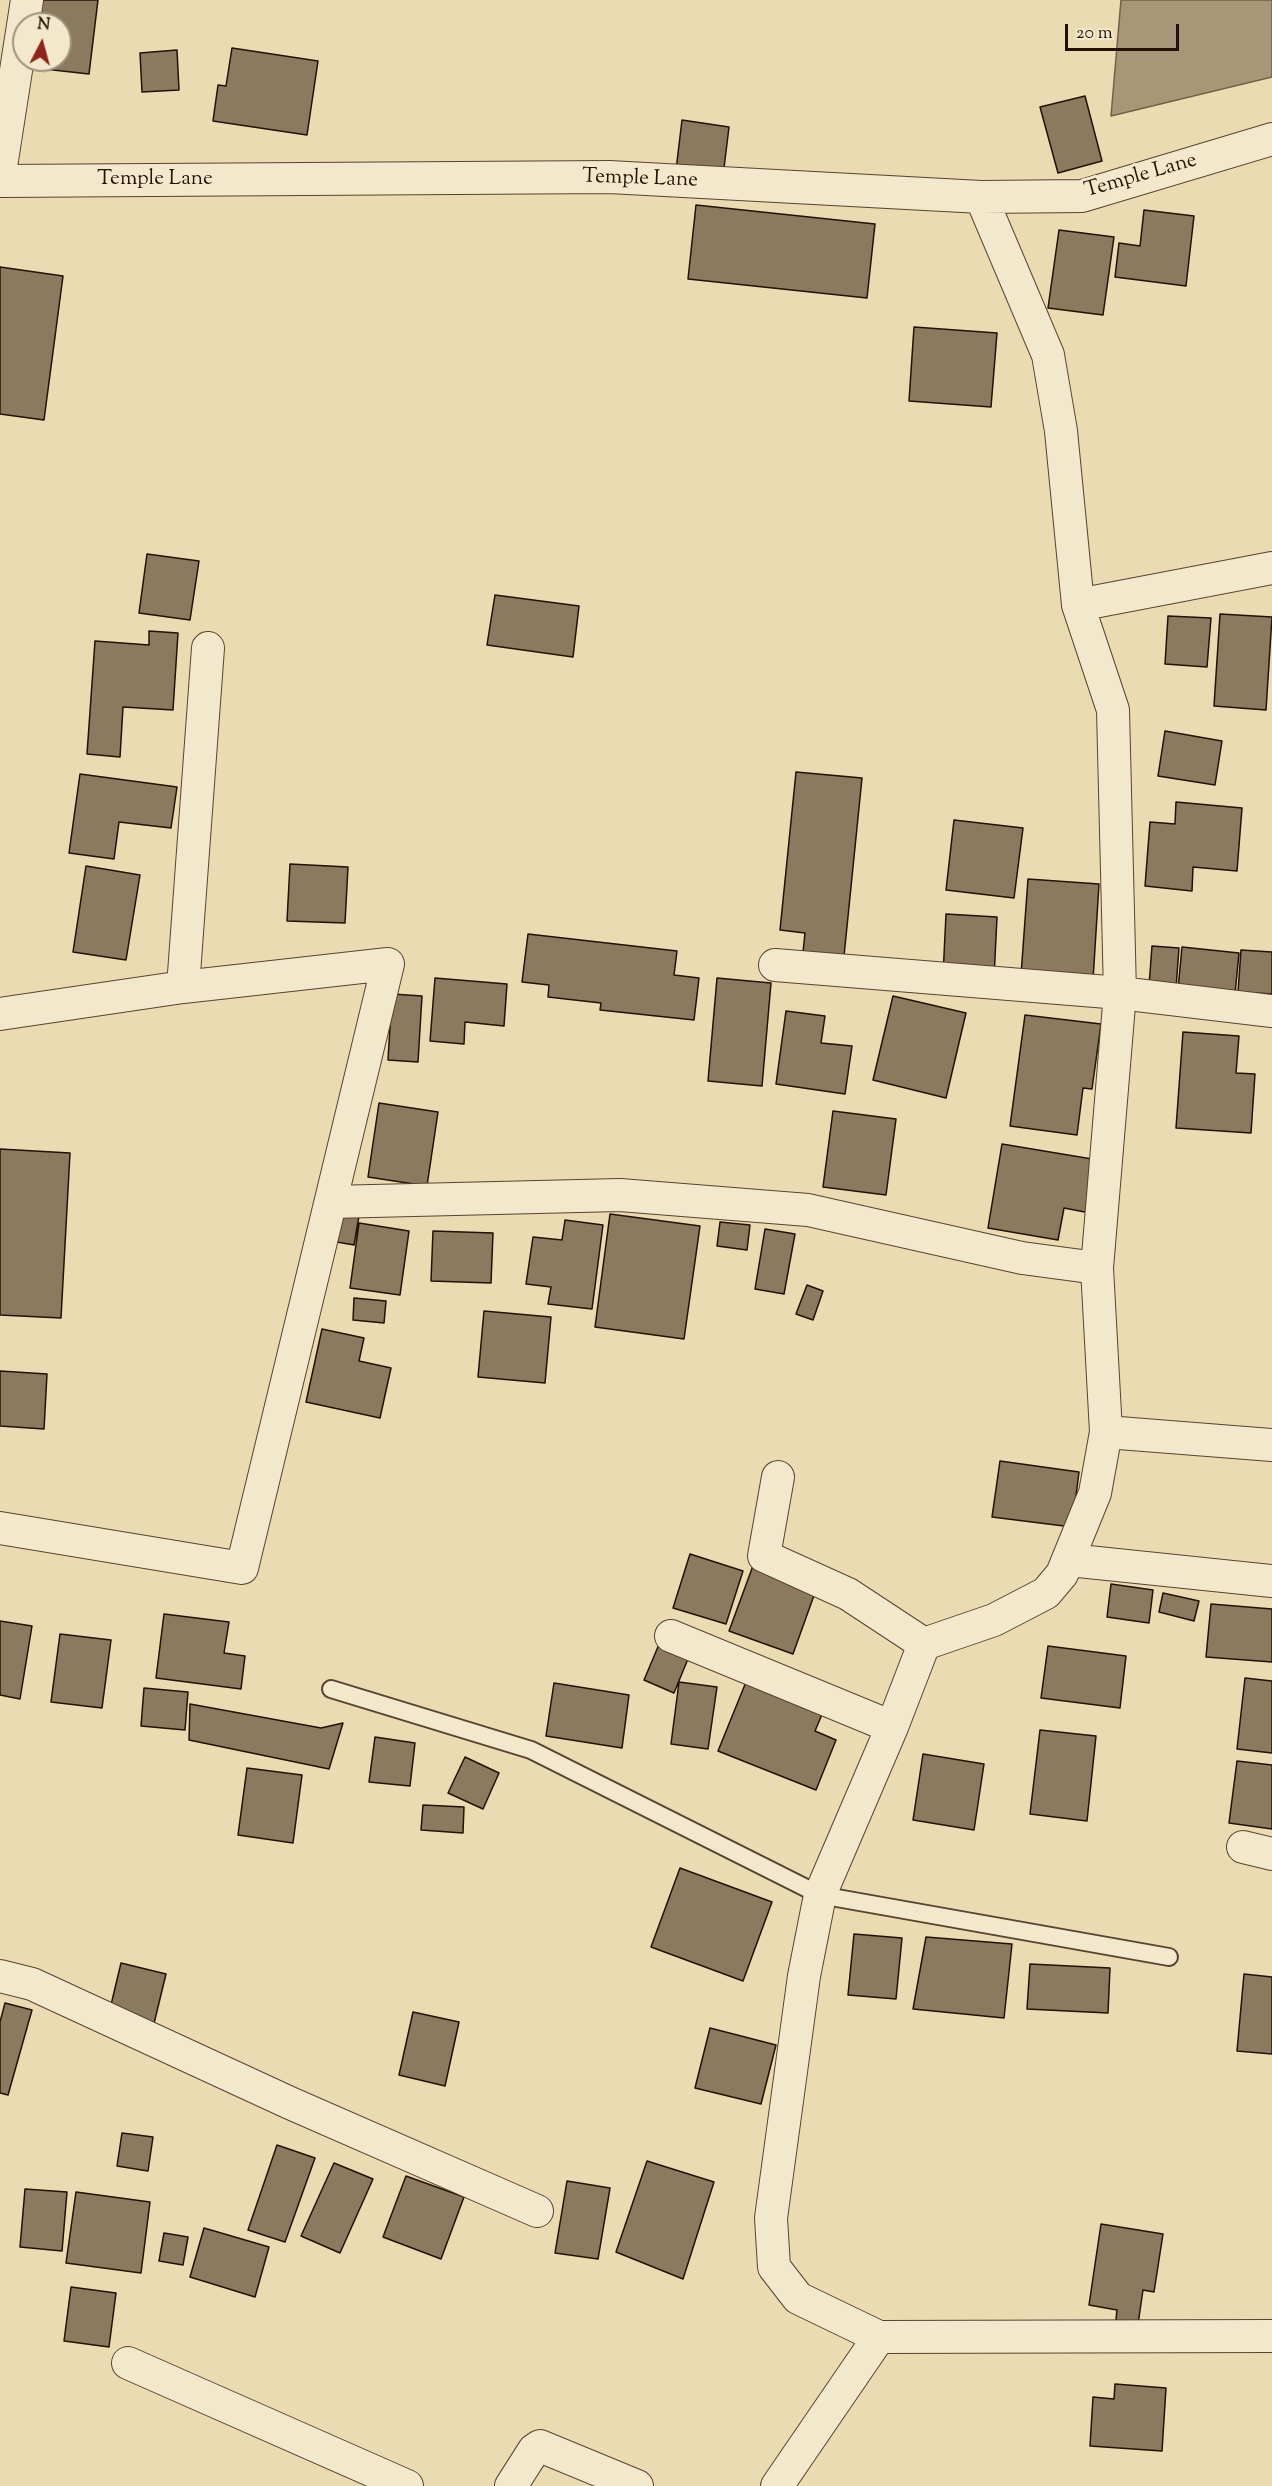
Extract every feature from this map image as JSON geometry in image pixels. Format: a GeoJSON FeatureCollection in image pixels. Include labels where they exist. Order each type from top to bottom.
{"type":"FeatureCollection","features":[{"type":"Feature","properties":{"kind":"street"},"geometry":{"type":"LineString","coordinates":[[0,173],[27,0]]}},
{"type":"Feature","properties":{"kind":"street","name":"Temple Lane"},"geometry":{"type":"LineString","coordinates":[[0,181],[609,177],[981,197],[1082,196],[1272,139]]}},
{"type":"Feature","properties":{"kind":"street"},"geometry":{"type":"LineString","coordinates":[[924,1644],[994,1620],[1046,1593],[1062,1574],[1069,1560],[1095,1493],[1106,1432],[1097,1268],[1120,993],[1113,710],[1078,605],[1061,431],[1048,355],[981,197]]}},
{"type":"Feature","properties":{"kind":"street"},"geometry":{"type":"LineString","coordinates":[[1078,605],[1272,568]]}},
{"type":"Feature","properties":{"kind":"street"},"geometry":{"type":"LineString","coordinates":[[183,987],[208,648]]}},
{"type":"Feature","properties":{"kind":"street"},"geometry":{"type":"LineString","coordinates":[[0,1014],[183,987],[388,964],[242,1568],[0,1528]]}},
{"type":"Feature","properties":{"kind":"street"},"geometry":{"type":"LineString","coordinates":[[775,965],[1120,993],[1272,1011]]}},
{"type":"Feature","properties":{"kind":"street"},"geometry":{"type":"LineString","coordinates":[[331,1202],[620,1195],[808,1210],[1022,1258],[1097,1268]]}},
{"type":"Feature","properties":{"kind":"street"},"geometry":{"type":"LineString","coordinates":[[1106,1432],[1272,1445]]}},
{"type":"Feature","properties":{"kind":"street"},"geometry":{"type":"LineString","coordinates":[[778,1477],[764,1556],[848,1594],[924,1644]]}},
{"type":"Feature","properties":{"kind":"street"},"geometry":{"type":"LineString","coordinates":[[1069,1560],[1272,1581]]}},
{"type":"Feature","properties":{"kind":"street"},"geometry":{"type":"LineString","coordinates":[[671,1636],[892,1728]]}},
{"type":"Feature","properties":{"kind":"street"},"geometry":{"type":"LineString","coordinates":[[924,1644],[892,1728],[820,1895],[804,1976],[771,2218],[774,2267],[798,2298],[879,2337],[1272,2336]]}},
{"type":"Feature","properties":{"kind":"street"},"geometry":{"type":"LineString","coordinates":[[0,1976],[32,1984],[279,2099],[537,2211]]}},
{"type":"Feature","properties":{"kind":"street"},"geometry":{"type":"LineString","coordinates":[[777,2486],[879,2337]]}},
{"type":"Feature","properties":{"kind":"street"},"geometry":{"type":"LineString","coordinates":[[128,2363],[407,2486]]}},
{"type":"Feature","properties":{"kind":"street"},"geometry":{"type":"LineString","coordinates":[[511,2486],[534,2450],[540,2446],[637,2486]]}},
{"type":"Feature","properties":{"kind":"lane"},"geometry":{"type":"LineString","coordinates":[[331,1689],[531,1750],[820,1895],[1169,1957]]}},
{"type":"Feature","properties":{"kind":"shaded area"},"geometry":{"type":"Polygon","coordinates":[[[1121,0],[1272,0],[1272,77],[1111,116],[1121,0]]]}},
{"type":"Feature","properties":{"kind":"building"},"geometry":{"type":"Polygon","coordinates":[[[42,0],[98,0],[89,74],[71,72],[72,12],[40,12],[42,0]]]}},
{"type":"Feature","properties":{"kind":"building"},"geometry":{"type":"Polygon","coordinates":[[[232,48],[318,61],[307,135],[213,121],[218,85],[226,86],[232,48]]]}},
{"type":"Feature","properties":{"kind":"building"},"geometry":{"type":"Polygon","coordinates":[[[177,50],[179,90],[142,92],[140,53],[177,50]]]}},
{"type":"Feature","properties":{"kind":"building"},"geometry":{"type":"Polygon","coordinates":[[[1085,96],[1102,161],[1058,173],[1040,107],[1085,96]]]}},
{"type":"Feature","properties":{"kind":"building"},"geometry":{"type":"Polygon","coordinates":[[[682,120],[729,127],[723,176],[676,170],[682,120]]]}},
{"type":"Feature","properties":{"kind":"building"},"geometry":{"type":"Polygon","coordinates":[[[696,205],[875,224],[867,298],[688,279],[696,205]]]}},
{"type":"Feature","properties":{"kind":"building"},"geometry":{"type":"Polygon","coordinates":[[[1144,210],[1194,216],[1186,286],[1115,277],[1119,243],[1140,246],[1144,210]]]}},
{"type":"Feature","properties":{"kind":"building"},"geometry":{"type":"Polygon","coordinates":[[[1059,230],[1114,237],[1103,315],[1048,308],[1059,230]]]}},
{"type":"Feature","properties":{"kind":"building"},"geometry":{"type":"Polygon","coordinates":[[[0,267],[63,276],[44,420],[0,414],[0,267]]]}},
{"type":"Feature","properties":{"kind":"building"},"geometry":{"type":"Polygon","coordinates":[[[914,327],[997,333],[991,407],[909,401],[914,327]]]}},
{"type":"Feature","properties":{"kind":"building"},"geometry":{"type":"Polygon","coordinates":[[[147,554],[199,561],[190,620],[139,613],[147,554]]]}},
{"type":"Feature","properties":{"kind":"building"},"geometry":{"type":"Polygon","coordinates":[[[495,595],[579,606],[573,657],[487,645],[495,595]]]}},
{"type":"Feature","properties":{"kind":"building"},"geometry":{"type":"Polygon","coordinates":[[[1220,614],[1272,617],[1266,710],[1214,706],[1220,614]]]}},
{"type":"Feature","properties":{"kind":"building"},"geometry":{"type":"Polygon","coordinates":[[[1168,616],[1211,618],[1207,667],[1165,664],[1168,616]]]}},
{"type":"Feature","properties":{"kind":"building"},"geometry":{"type":"Polygon","coordinates":[[[149,631],[178,633],[173,710],[123,707],[120,757],[87,754],[95,641],[149,645],[149,631]]]}},
{"type":"Feature","properties":{"kind":"building"},"geometry":{"type":"Polygon","coordinates":[[[1165,731],[1222,741],[1215,785],[1158,776],[1165,731]]]}},
{"type":"Feature","properties":{"kind":"building"},"geometry":{"type":"Polygon","coordinates":[[[796,772],[862,778],[843,966],[802,962],[805,933],[780,930],[796,772]]]}},
{"type":"Feature","properties":{"kind":"building"},"geometry":{"type":"Polygon","coordinates":[[[80,774],[177,787],[171,828],[119,822],[114,859],[69,853],[80,774]]]}},
{"type":"Feature","properties":{"kind":"building"},"geometry":{"type":"Polygon","coordinates":[[[1176,802],[1242,808],[1237,871],[1193,867],[1192,891],[1145,886],[1150,822],[1175,824],[1176,802]]]}},
{"type":"Feature","properties":{"kind":"building"},"geometry":{"type":"Polygon","coordinates":[[[954,820],[1023,828],[1014,898],[946,890],[954,820]]]}},
{"type":"Feature","properties":{"kind":"building"},"geometry":{"type":"Polygon","coordinates":[[[290,864],[348,867],[345,923],[287,921],[290,864]]]}},
{"type":"Feature","properties":{"kind":"building"},"geometry":{"type":"Polygon","coordinates":[[[86,866],[140,875],[126,960],[73,952],[86,866]]]}},
{"type":"Feature","properties":{"kind":"building"},"geometry":{"type":"Polygon","coordinates":[[[1028,879],[1099,884],[1093,980],[1021,975],[1028,879]]]}},
{"type":"Feature","properties":{"kind":"building"},"geometry":{"type":"Polygon","coordinates":[[[946,914],[997,917],[994,978],[943,976],[946,914]]]}},
{"type":"Feature","properties":{"kind":"building"},"geometry":{"type":"Polygon","coordinates":[[[528,934],[677,951],[674,975],[699,978],[694,1020],[600,1010],[601,1003],[548,997],[549,985],[522,982],[528,934]]]}},
{"type":"Feature","properties":{"kind":"building"},"geometry":{"type":"Polygon","coordinates":[[[1152,946],[1179,948],[1176,988],[1149,986],[1152,946]]]}},
{"type":"Feature","properties":{"kind":"building"},"geometry":{"type":"Polygon","coordinates":[[[1182,947],[1239,953],[1235,994],[1178,989],[1182,947]]]}},
{"type":"Feature","properties":{"kind":"building"},"geometry":{"type":"Polygon","coordinates":[[[1241,950],[1272,952],[1272,994],[1238,992],[1241,950]]]}},
{"type":"Feature","properties":{"kind":"building"},"geometry":{"type":"Polygon","coordinates":[[[435,978],[507,984],[504,1026],[465,1022],[464,1044],[430,1041],[435,978]]]}},
{"type":"Feature","properties":{"kind":"building"},"geometry":{"type":"Polygon","coordinates":[[[717,978],[771,983],[762,1086],[708,1081],[717,978]]]}},
{"type":"Feature","properties":{"kind":"building"},"geometry":{"type":"Polygon","coordinates":[[[392,994],[422,996],[418,1062],[388,1060],[392,994]]]}},
{"type":"Feature","properties":{"kind":"building"},"geometry":{"type":"Polygon","coordinates":[[[893,996],[966,1013],[946,1098],[873,1080],[893,996]]]}},
{"type":"Feature","properties":{"kind":"building"},"geometry":{"type":"Polygon","coordinates":[[[786,1011],[825,1016],[821,1043],[852,1046],[845,1094],[776,1084],[786,1011]]]}},
{"type":"Feature","properties":{"kind":"building"},"geometry":{"type":"Polygon","coordinates":[[[1025,1015],[1101,1024],[1092,1089],[1083,1088],[1077,1135],[1010,1126],[1025,1015]]]}},
{"type":"Feature","properties":{"kind":"building"},"geometry":{"type":"Polygon","coordinates":[[[1183,1032],[1239,1036],[1236,1073],[1255,1074],[1251,1133],[1176,1128],[1183,1032]]]}},
{"type":"Feature","properties":{"kind":"building"},"geometry":{"type":"Polygon","coordinates":[[[379,1103],[438,1112],[427,1186],[368,1177],[379,1103]]]}},
{"type":"Feature","properties":{"kind":"building"},"geometry":{"type":"Polygon","coordinates":[[[833,1111],[896,1119],[886,1195],[823,1187],[833,1111]]]}},
{"type":"Feature","properties":{"kind":"building"},"geometry":{"type":"Polygon","coordinates":[[[1002,1144],[1098,1160],[1090,1213],[1064,1208],[1058,1240],[988,1228],[1002,1144]]]}},
{"type":"Feature","properties":{"kind":"building"},"geometry":{"type":"Polygon","coordinates":[[[0,1149],[70,1153],[61,1318],[0,1315],[0,1149]]]}},
{"type":"Feature","properties":{"kind":"building"},"geometry":{"type":"Polygon","coordinates":[[[336,1213],[359,1216],[354,1245],[331,1241],[336,1213]]]}},
{"type":"Feature","properties":{"kind":"building"},"geometry":{"type":"Polygon","coordinates":[[[610,1214],[700,1226],[684,1339],[595,1327],[610,1214]]]}},
{"type":"Feature","properties":{"kind":"building"},"geometry":{"type":"Polygon","coordinates":[[[565,1220],[603,1225],[592,1309],[548,1304],[551,1287],[526,1284],[533,1237],[562,1240],[565,1220]]]}},
{"type":"Feature","properties":{"kind":"building"},"geometry":{"type":"Polygon","coordinates":[[[720,1222],[750,1225],[747,1250],[717,1246],[720,1222]]]}},
{"type":"Feature","properties":{"kind":"building"},"geometry":{"type":"Polygon","coordinates":[[[359,1223],[409,1231],[400,1295],[350,1288],[359,1223]]]}},
{"type":"Feature","properties":{"kind":"building"},"geometry":{"type":"Polygon","coordinates":[[[765,1229],[795,1234],[784,1294],[755,1289],[765,1229]]]}},
{"type":"Feature","properties":{"kind":"building"},"geometry":{"type":"Polygon","coordinates":[[[433,1231],[493,1233],[491,1283],[431,1281],[433,1231]]]}},
{"type":"Feature","properties":{"kind":"building"},"geometry":{"type":"Polygon","coordinates":[[[807,1285],[823,1291],[813,1320],[796,1314],[807,1285]]]}},
{"type":"Feature","properties":{"kind":"building"},"geometry":{"type":"Polygon","coordinates":[[[354,1298],[386,1301],[384,1323],[353,1320],[354,1298]]]}},
{"type":"Feature","properties":{"kind":"building"},"geometry":{"type":"Polygon","coordinates":[[[484,1311],[551,1317],[545,1383],[478,1377],[484,1311]]]}},
{"type":"Feature","properties":{"kind":"building"},"geometry":{"type":"Polygon","coordinates":[[[322,1329],[364,1338],[359,1361],[391,1368],[380,1418],[306,1402],[322,1329]]]}},
{"type":"Feature","properties":{"kind":"building"},"geometry":{"type":"Polygon","coordinates":[[[0,1371],[47,1374],[44,1429],[0,1426],[0,1371]]]}},
{"type":"Feature","properties":{"kind":"building"},"geometry":{"type":"Polygon","coordinates":[[[1000,1461],[1079,1472],[1072,1527],[992,1517],[1000,1461]]]}},
{"type":"Feature","properties":{"kind":"building"},"geometry":{"type":"Polygon","coordinates":[[[690,1554],[743,1571],[726,1624],[673,1608],[690,1554]]]}},
{"type":"Feature","properties":{"kind":"building"},"geometry":{"type":"Polygon","coordinates":[[[754,1563],[817,1587],[793,1654],[729,1631],[754,1563]]]}},
{"type":"Feature","properties":{"kind":"building"},"geometry":{"type":"Polygon","coordinates":[[[1111,1584],[1153,1590],[1149,1623],[1107,1617],[1111,1584]]]}},
{"type":"Feature","properties":{"kind":"building"},"geometry":{"type":"Polygon","coordinates":[[[1163,1593],[1199,1601],[1194,1621],[1159,1612],[1163,1593]]]}},
{"type":"Feature","properties":{"kind":"building"},"geometry":{"type":"Polygon","coordinates":[[[1211,1604],[1272,1609],[1272,1662],[1206,1657],[1211,1604]]]}},
{"type":"Feature","properties":{"kind":"building"},"geometry":{"type":"Polygon","coordinates":[[[164,1614],[229,1622],[224,1653],[245,1656],[241,1689],[156,1678],[164,1614]]]}},
{"type":"Feature","properties":{"kind":"building"},"geometry":{"type":"Polygon","coordinates":[[[0,1621],[32,1626],[20,1699],[0,1695],[0,1621]]]}},
{"type":"Feature","properties":{"kind":"building"},"geometry":{"type":"Polygon","coordinates":[[[60,1634],[111,1640],[102,1708],[51,1702],[60,1634]]]}},
{"type":"Feature","properties":{"kind":"building"},"geometry":{"type":"Polygon","coordinates":[[[660,1642],[690,1654],[674,1693],[644,1680],[660,1642]]]}},
{"type":"Feature","properties":{"kind":"building"},"geometry":{"type":"Polygon","coordinates":[[[1048,1646],[1126,1656],[1120,1708],[1041,1698],[1048,1646]]]}},
{"type":"Feature","properties":{"kind":"building"},"geometry":{"type":"Polygon","coordinates":[[[1245,1678],[1272,1681],[1272,1753],[1237,1749],[1245,1678]]]}},
{"type":"Feature","properties":{"kind":"building"},"geometry":{"type":"Polygon","coordinates":[[[679,1682],[717,1687],[708,1749],[671,1744],[679,1682]]]}},
{"type":"Feature","properties":{"kind":"building"},"geometry":{"type":"Polygon","coordinates":[[[746,1682],[823,1712],[815,1731],[836,1740],[816,1790],[718,1751],[746,1682]]]}},
{"type":"Feature","properties":{"kind":"building"},"geometry":{"type":"Polygon","coordinates":[[[554,1683],[629,1695],[622,1748],[546,1736],[554,1683]]]}},
{"type":"Feature","properties":{"kind":"building"},"geometry":{"type":"Polygon","coordinates":[[[144,1688],[188,1692],[185,1730],[141,1726],[144,1688]]]}},
{"type":"Feature","properties":{"kind":"building"},"geometry":{"type":"Polygon","coordinates":[[[190,1704],[321,1728],[343,1723],[329,1769],[189,1740],[190,1704]]]}},
{"type":"Feature","properties":{"kind":"building"},"geometry":{"type":"Polygon","coordinates":[[[1040,1730],[1096,1736],[1087,1821],[1030,1814],[1040,1730]]]}},
{"type":"Feature","properties":{"kind":"building"},"geometry":{"type":"Polygon","coordinates":[[[375,1737],[415,1743],[410,1786],[369,1782],[375,1737]]]}},
{"type":"Feature","properties":{"kind":"building"},"geometry":{"type":"Polygon","coordinates":[[[923,1754],[984,1764],[974,1830],[913,1820],[923,1754]]]}},
{"type":"Feature","properties":{"kind":"building"},"geometry":{"type":"Polygon","coordinates":[[[465,1757],[499,1773],[483,1809],[448,1793],[465,1757]]]}},
{"type":"Feature","properties":{"kind":"building"},"geometry":{"type":"Polygon","coordinates":[[[1237,1761],[1272,1765],[1272,1829],[1229,1823],[1237,1761]]]}},
{"type":"Feature","properties":{"kind":"building"},"geometry":{"type":"Polygon","coordinates":[[[247,1768],[302,1775],[293,1843],[238,1835],[247,1768]]]}},
{"type":"Feature","properties":{"kind":"building"},"geometry":{"type":"Polygon","coordinates":[[[423,1805],[464,1807],[463,1833],[421,1830],[423,1805]]]}},
{"type":"Feature","properties":{"kind":"building"},"geometry":{"type":"Polygon","coordinates":[[[680,1868],[772,1902],[743,1981],[651,1947],[680,1868]]]}},
{"type":"Feature","properties":{"kind":"building"},"geometry":{"type":"Polygon","coordinates":[[[854,1934],[902,1938],[896,1999],[848,1995],[854,1934]]]}},
{"type":"Feature","properties":{"kind":"building"},"geometry":{"type":"Polygon","coordinates":[[[926,1937],[1012,1944],[1004,2018],[913,2009],[926,1937]]]}},
{"type":"Feature","properties":{"kind":"building"},"geometry":{"type":"Polygon","coordinates":[[[121,1963],[166,1974],[150,2040],[105,2030],[121,1963]]]}},
{"type":"Feature","properties":{"kind":"building"},"geometry":{"type":"Polygon","coordinates":[[[1030,1964],[1110,1968],[1108,2013],[1027,2009],[1030,1964]]]}},
{"type":"Feature","properties":{"kind":"building"},"geometry":{"type":"Polygon","coordinates":[[[1244,1974],[1272,1977],[1272,2054],[1237,2051],[1244,1974]]]}},
{"type":"Feature","properties":{"kind":"building"},"geometry":{"type":"Polygon","coordinates":[[[5,2003],[32,2010],[8,2095],[0,2093],[0,2022],[5,2003]]]}},
{"type":"Feature","properties":{"kind":"building"},"geometry":{"type":"Polygon","coordinates":[[[413,2012],[459,2022],[445,2086],[399,2075],[413,2012]]]}},
{"type":"Feature","properties":{"kind":"building"},"geometry":{"type":"Polygon","coordinates":[[[710,2028],[776,2045],[761,2104],[695,2088],[710,2028]]]}},
{"type":"Feature","properties":{"kind":"building"},"geometry":{"type":"Polygon","coordinates":[[[122,2133],[153,2137],[148,2171],[117,2166],[122,2133]]]}},
{"type":"Feature","properties":{"kind":"building"},"geometry":{"type":"Polygon","coordinates":[[[277,2145],[315,2158],[285,2242],[248,2230],[277,2145]]]}},
{"type":"Feature","properties":{"kind":"building"},"geometry":{"type":"Polygon","coordinates":[[[647,2161],[714,2182],[683,2279],[616,2252],[647,2161]]]}},
{"type":"Feature","properties":{"kind":"building"},"geometry":{"type":"Polygon","coordinates":[[[334,2163],[373,2179],[340,2253],[301,2236],[334,2163]]]}},
{"type":"Feature","properties":{"kind":"building"},"geometry":{"type":"Polygon","coordinates":[[[406,2176],[464,2197],[441,2259],[383,2237],[406,2176]]]}},
{"type":"Feature","properties":{"kind":"building"},"geometry":{"type":"Polygon","coordinates":[[[567,2181],[610,2188],[598,2259],[555,2253],[567,2181]]]}},
{"type":"Feature","properties":{"kind":"building"},"geometry":{"type":"Polygon","coordinates":[[[25,2189],[67,2192],[62,2251],[20,2247],[25,2189]]]}},
{"type":"Feature","properties":{"kind":"building"},"geometry":{"type":"Polygon","coordinates":[[[76,2192],[150,2202],[141,2273],[66,2263],[76,2192]]]}},
{"type":"Feature","properties":{"kind":"building"},"geometry":{"type":"Polygon","coordinates":[[[1101,2224],[1163,2234],[1154,2292],[1143,2290],[1137,2331],[1115,2328],[1117,2310],[1089,2305],[1101,2224]]]}},
{"type":"Feature","properties":{"kind":"building"},"geometry":{"type":"Polygon","coordinates":[[[204,2228],[269,2247],[255,2297],[190,2277],[204,2228]]]}},
{"type":"Feature","properties":{"kind":"building"},"geometry":{"type":"Polygon","coordinates":[[[164,2233],[188,2237],[183,2265],[159,2261],[164,2233]]]}},
{"type":"Feature","properties":{"kind":"building"},"geometry":{"type":"Polygon","coordinates":[[[71,2287],[116,2293],[109,2347],[64,2341],[71,2287]]]}},
{"type":"Feature","properties":{"kind":"building"},"geometry":{"type":"Polygon","coordinates":[[[1115,2384],[1166,2388],[1162,2451],[1090,2446],[1093,2397],[1114,2399],[1115,2384]]]}}]}
